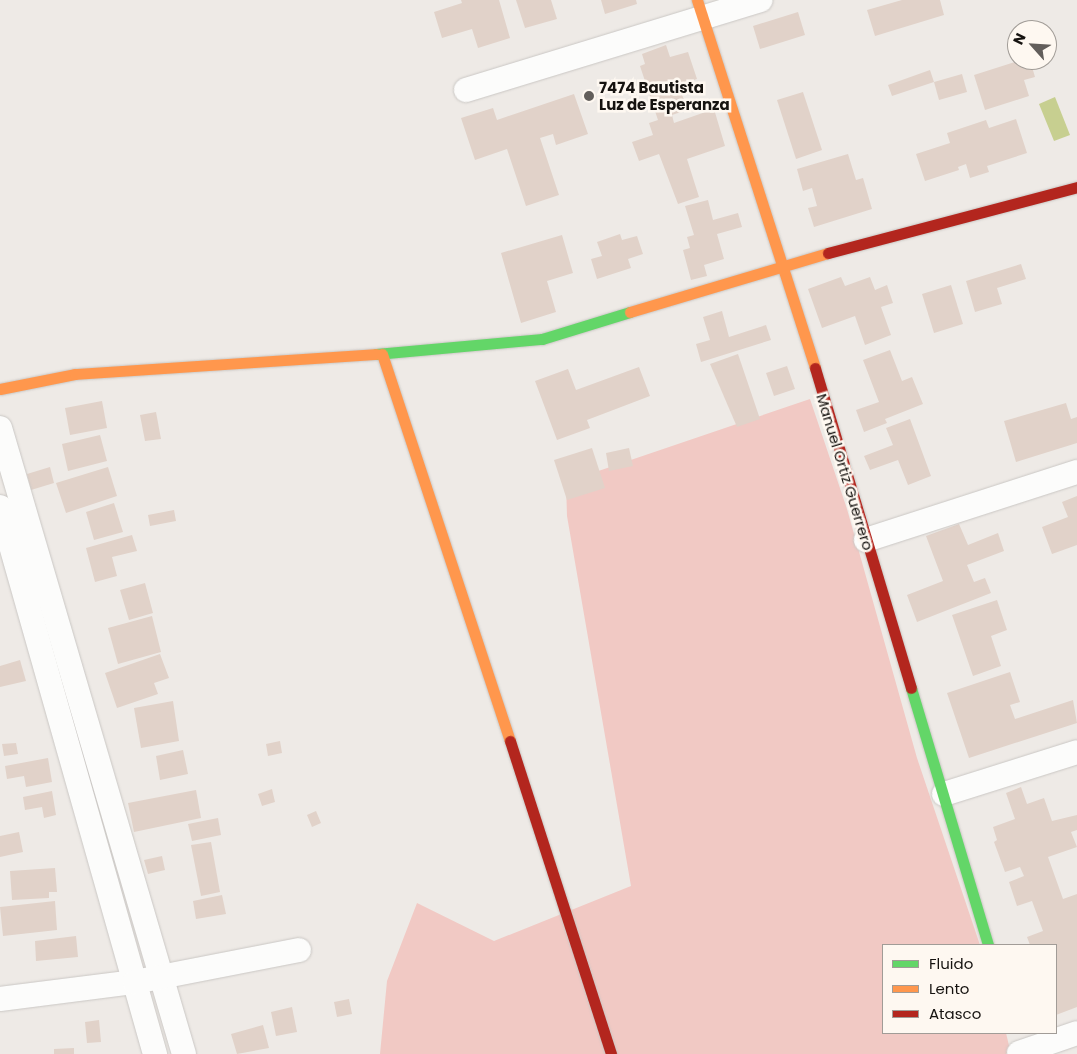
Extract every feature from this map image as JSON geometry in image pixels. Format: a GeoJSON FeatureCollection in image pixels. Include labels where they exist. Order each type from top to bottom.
{"type":"FeatureCollection","features":[{"type":"Feature","properties":{"kind":"street"},"geometry":{"type":"LineString","coordinates":[[466,90],[700,9],[761,0]]}},
{"type":"Feature","properties":{"kind":"street","name":"Manuel Ortiz Guerrero"},"geometry":{"type":"LineString","coordinates":[[700,9],[784,265],[988,944]]}},
{"type":"Feature","properties":{"kind":"street"},"geometry":{"type":"LineString","coordinates":[[0,389],[75,374],[382,354],[542,339],[784,265],[1077,187]]}},
{"type":"Feature","properties":{"kind":"street"},"geometry":{"type":"LineString","coordinates":[[382,354],[586,970],[611,1054]]}},
{"type":"Feature","properties":{"kind":"street"},"geometry":{"type":"LineString","coordinates":[[0,428],[184,1054]]}},
{"type":"Feature","properties":{"kind":"street"},"geometry":{"type":"LineString","coordinates":[[866,540],[1077,472]]}},
{"type":"Feature","properties":{"kind":"street"},"geometry":{"type":"LineString","coordinates":[[0,507],[155,1054]]}},
{"type":"Feature","properties":{"kind":"street"},"geometry":{"type":"LineString","coordinates":[[944,794],[1077,752]]}},
{"type":"Feature","properties":{"kind":"street"},"geometry":{"type":"LineString","coordinates":[[0,999],[162,978],[299,950]]}},
{"type":"Feature","properties":{"kind":"street"},"geometry":{"type":"LineString","coordinates":[[1017,1047],[1077,1033]]}},
{"type":"Feature","properties":{"kind":"shaded area"},"geometry":{"type":"Polygon","coordinates":[[[1055,97],[1070,135],[1054,141],[1039,104],[1055,97]]]}},
{"type":"Feature","properties":{"kind":"shaded area"},"geometry":{"type":"Polygon","coordinates":[[[810,399],[847,509],[917,758],[980,944],[882,944],[882,1034],[1006,1034],[1011,1054],[380,1054],[387,981],[417,903],[494,941],[631,886],[567,516],[566,482],[810,399]]]}},
{"type":"Feature","properties":{"kind":"building"},"geometry":{"type":"Polygon","coordinates":[[[461,0],[499,0],[510,38],[478,48],[472,29],[442,38],[434,12],[462,3],[461,0]]]}},
{"type":"Feature","properties":{"kind":"building"},"geometry":{"type":"Polygon","coordinates":[[[516,0],[551,0],[557,19],[525,28],[516,0]]]}},
{"type":"Feature","properties":{"kind":"building"},"geometry":{"type":"Polygon","coordinates":[[[601,0],[636,0],[637,4],[605,14],[601,0]]]}},
{"type":"Feature","properties":{"kind":"building"},"geometry":{"type":"Polygon","coordinates":[[[902,0],[940,0],[944,15],[875,36],[867,10],[902,0]]]}},
{"type":"Feature","properties":{"kind":"building"},"geometry":{"type":"Polygon","coordinates":[[[798,12],[805,35],[760,49],[753,26],[798,12]]]}},
{"type":"Feature","properties":{"kind":"building"},"geometry":{"type":"Polygon","coordinates":[[[666,45],[670,57],[688,52],[697,79],[679,85],[687,110],[672,115],[674,123],[714,109],[725,146],[687,159],[699,197],[678,204],[659,154],[639,161],[632,142],[653,135],[649,123],[658,120],[640,66],[645,64],[642,54],[666,45]]]}},
{"type":"Feature","properties":{"kind":"building"},"geometry":{"type":"Polygon","coordinates":[[[1007,64],[1007,70],[1033,70],[1035,77],[1024,80],[1029,96],[985,110],[974,75],[1007,64]]]}},
{"type":"Feature","properties":{"kind":"building"},"geometry":{"type":"Polygon","coordinates":[[[930,70],[934,82],[892,96],[888,85],[930,70]]]}},
{"type":"Feature","properties":{"kind":"building"},"geometry":{"type":"Polygon","coordinates":[[[962,74],[967,92],[939,100],[934,82],[962,74]]]}},
{"type":"Feature","properties":{"kind":"building"},"geometry":{"type":"Polygon","coordinates":[[[803,92],[822,150],[796,159],[777,100],[803,92]]]}},
{"type":"Feature","properties":{"kind":"building"},"geometry":{"type":"Polygon","coordinates":[[[574,94],[588,134],[556,145],[553,134],[540,138],[559,195],[526,206],[507,149],[475,160],[461,118],[493,108],[497,120],[574,94]]]}},
{"type":"Feature","properties":{"kind":"building"},"geometry":{"type":"Polygon","coordinates":[[[1016,119],[1027,153],[987,166],[989,172],[970,178],[966,164],[958,167],[959,170],[925,181],[916,154],[950,143],[947,133],[986,120],[989,128],[1016,119]]]}},
{"type":"Feature","properties":{"kind":"building"},"geometry":{"type":"Polygon","coordinates":[[[848,154],[856,180],[863,178],[872,209],[814,227],[808,208],[817,206],[812,188],[803,191],[797,169],[848,154]]]}},
{"type":"Feature","properties":{"kind":"building"},"geometry":{"type":"Polygon","coordinates":[[[708,200],[713,220],[738,213],[742,227],[717,234],[724,259],[704,265],[707,276],[691,280],[683,250],[690,248],[687,237],[694,235],[685,206],[708,200]]]}},
{"type":"Feature","properties":{"kind":"building"},"geometry":{"type":"Polygon","coordinates":[[[620,234],[622,240],[637,236],[643,254],[628,259],[631,268],[597,279],[591,259],[602,256],[597,242],[620,234]]]}},
{"type":"Feature","properties":{"kind":"building"},"geometry":{"type":"Polygon","coordinates":[[[562,235],[573,273],[547,281],[556,312],[521,323],[501,253],[562,235]]]}},
{"type":"Feature","properties":{"kind":"building"},"geometry":{"type":"Polygon","coordinates":[[[1021,264],[1026,279],[997,288],[1002,304],[975,312],[966,281],[1021,264]]]}},
{"type":"Feature","properties":{"kind":"building"},"geometry":{"type":"Polygon","coordinates":[[[841,277],[845,286],[870,277],[875,290],[887,285],[893,303],[881,307],[891,335],[865,345],[855,316],[822,328],[808,289],[841,277]]]}},
{"type":"Feature","properties":{"kind":"building"},"geometry":{"type":"Polygon","coordinates":[[[951,285],[963,324],[934,333],[922,294],[951,285]]]}},
{"type":"Feature","properties":{"kind":"building"},"geometry":{"type":"Polygon","coordinates":[[[722,311],[729,337],[766,325],[771,340],[701,362],[696,344],[710,340],[703,317],[722,311]]]}},
{"type":"Feature","properties":{"kind":"building"},"geometry":{"type":"Polygon","coordinates":[[[890,350],[902,381],[912,377],[923,404],[885,419],[887,423],[864,432],[856,410],[879,402],[863,360],[890,350]]]}},
{"type":"Feature","properties":{"kind":"building"},"geometry":{"type":"Polygon","coordinates":[[[738,354],[760,419],[737,427],[710,364],[738,354]]]}},
{"type":"Feature","properties":{"kind":"building"},"geometry":{"type":"Polygon","coordinates":[[[787,366],[795,389],[774,396],[766,373],[787,366]]]}},
{"type":"Feature","properties":{"kind":"building"},"geometry":{"type":"Polygon","coordinates":[[[639,367],[650,396],[587,420],[590,428],[557,440],[535,381],[568,369],[576,390],[639,367]]]}},
{"type":"Feature","properties":{"kind":"building"},"geometry":{"type":"Polygon","coordinates":[[[102,401],[107,428],[70,435],[65,408],[102,401]]]}},
{"type":"Feature","properties":{"kind":"building"},"geometry":{"type":"Polygon","coordinates":[[[1066,403],[1071,419],[1077,417],[1077,443],[1016,462],[1004,421],[1066,403]]]}},
{"type":"Feature","properties":{"kind":"building"},"geometry":{"type":"Polygon","coordinates":[[[156,412],[161,439],[145,441],[140,415],[156,412]]]}},
{"type":"Feature","properties":{"kind":"building"},"geometry":{"type":"Polygon","coordinates":[[[910,419],[931,476],[908,485],[898,460],[870,470],[864,456],[893,445],[886,428],[910,419]]]}},
{"type":"Feature","properties":{"kind":"building"},"geometry":{"type":"Polygon","coordinates":[[[100,435],[107,461],[68,471],[62,444],[100,435]]]}},
{"type":"Feature","properties":{"kind":"building"},"geometry":{"type":"Polygon","coordinates":[[[592,448],[605,488],[567,500],[554,460],[592,448]]]}},
{"type":"Feature","properties":{"kind":"building"},"geometry":{"type":"Polygon","coordinates":[[[629,448],[633,466],[609,471],[606,453],[629,448]]]}},
{"type":"Feature","properties":{"kind":"building"},"geometry":{"type":"Polygon","coordinates":[[[50,467],[54,483],[31,490],[27,474],[50,467]]]}},
{"type":"Feature","properties":{"kind":"building"},"geometry":{"type":"Polygon","coordinates":[[[108,467],[117,496],[66,513],[56,483],[108,467]]]}},
{"type":"Feature","properties":{"kind":"building"},"geometry":{"type":"Polygon","coordinates":[[[1077,496],[1077,545],[1052,554],[1042,527],[1068,517],[1062,502],[1077,496]]]}},
{"type":"Feature","properties":{"kind":"building"},"geometry":{"type":"Polygon","coordinates":[[[114,503],[123,532],[94,540],[86,512],[114,503]]]}},
{"type":"Feature","properties":{"kind":"building"},"geometry":{"type":"Polygon","coordinates":[[[174,510],[176,521],[150,526],[148,515],[174,510]]]}},
{"type":"Feature","properties":{"kind":"building"},"geometry":{"type":"Polygon","coordinates":[[[959,524],[968,545],[998,533],[1004,551],[967,565],[974,582],[985,578],[991,593],[917,622],[907,595],[943,581],[926,536],[959,524]]]}},
{"type":"Feature","properties":{"kind":"building"},"geometry":{"type":"Polygon","coordinates":[[[132,535],[137,551],[112,557],[117,576],[95,582],[86,548],[132,535]]]}},
{"type":"Feature","properties":{"kind":"building"},"geometry":{"type":"Polygon","coordinates":[[[145,583],[153,613],[129,620],[120,590],[145,583]]]}},
{"type":"Feature","properties":{"kind":"building"},"geometry":{"type":"Polygon","coordinates":[[[997,600],[1007,630],[991,636],[1001,666],[973,676],[952,615],[997,600]]]}},
{"type":"Feature","properties":{"kind":"building"},"geometry":{"type":"Polygon","coordinates":[[[152,616],[161,652],[118,664],[108,628],[152,616]]]}},
{"type":"Feature","properties":{"kind":"building"},"geometry":{"type":"Polygon","coordinates":[[[160,654],[169,678],[154,683],[158,694],[117,708],[105,673],[160,654]]]}},
{"type":"Feature","properties":{"kind":"building"},"geometry":{"type":"Polygon","coordinates":[[[20,660],[26,681],[0,687],[0,666],[20,660]]]}},
{"type":"Feature","properties":{"kind":"building"},"geometry":{"type":"Polygon","coordinates":[[[1010,672],[1020,702],[1010,705],[1015,719],[1073,700],[1077,723],[969,758],[947,693],[1010,672]]]}},
{"type":"Feature","properties":{"kind":"building"},"geometry":{"type":"Polygon","coordinates":[[[173,701],[179,741],[141,748],[134,708],[173,701]]]}},
{"type":"Feature","properties":{"kind":"building"},"geometry":{"type":"Polygon","coordinates":[[[280,741],[282,753],[268,756],[266,744],[280,741]]]}},
{"type":"Feature","properties":{"kind":"building"},"geometry":{"type":"Polygon","coordinates":[[[16,743],[18,754],[4,756],[2,744],[16,743]]]}},
{"type":"Feature","properties":{"kind":"building"},"geometry":{"type":"Polygon","coordinates":[[[183,750],[188,774],[160,780],[156,756],[183,750]]]}},
{"type":"Feature","properties":{"kind":"building"},"geometry":{"type":"Polygon","coordinates":[[[48,758],[52,782],[26,787],[24,776],[7,779],[5,766],[48,758]]]}},
{"type":"Feature","properties":{"kind":"building"},"geometry":{"type":"Polygon","coordinates":[[[1021,787],[1027,804],[1044,798],[1052,821],[1077,815],[1077,830],[1071,832],[1077,847],[1048,857],[1063,899],[1077,894],[1077,1007],[1057,1015],[1057,944],[1030,944],[1027,937],[1043,931],[1032,901],[1017,906],[1009,882],[1024,876],[1020,867],[1005,872],[994,842],[997,840],[993,827],[1015,819],[1006,793],[1021,787]]]}},
{"type":"Feature","properties":{"kind":"building"},"geometry":{"type":"Polygon","coordinates":[[[272,789],[275,802],[262,806],[258,794],[272,789]]]}},
{"type":"Feature","properties":{"kind":"building"},"geometry":{"type":"Polygon","coordinates":[[[196,790],[201,818],[134,832],[128,803],[196,790]]]}},
{"type":"Feature","properties":{"kind":"building"},"geometry":{"type":"Polygon","coordinates":[[[52,791],[56,815],[44,818],[42,807],[25,810],[23,797],[52,791]]]}},
{"type":"Feature","properties":{"kind":"building"},"geometry":{"type":"Polygon","coordinates":[[[316,811],[321,823],[312,827],[307,815],[316,811]]]}},
{"type":"Feature","properties":{"kind":"building"},"geometry":{"type":"Polygon","coordinates":[[[218,818],[221,835],[192,841],[188,824],[218,818]]]}},
{"type":"Feature","properties":{"kind":"building"},"geometry":{"type":"Polygon","coordinates":[[[19,832],[23,852],[0,857],[0,836],[19,832]]]}},
{"type":"Feature","properties":{"kind":"building"},"geometry":{"type":"Polygon","coordinates":[[[211,842],[220,892],[201,896],[191,845],[211,842]]]}},
{"type":"Feature","properties":{"kind":"building"},"geometry":{"type":"Polygon","coordinates":[[[162,856],[165,870],[148,874],[144,860],[162,856]]]}},
{"type":"Feature","properties":{"kind":"building"},"geometry":{"type":"Polygon","coordinates":[[[55,868],[57,892],[49,892],[49,898],[12,900],[10,871],[55,868]]]}},
{"type":"Feature","properties":{"kind":"building"},"geometry":{"type":"Polygon","coordinates":[[[222,895],[226,914],[196,919],[193,901],[222,895]]]}},
{"type":"Feature","properties":{"kind":"building"},"geometry":{"type":"Polygon","coordinates":[[[55,901],[57,930],[3,936],[0,907],[55,901]]]}},
{"type":"Feature","properties":{"kind":"building"},"geometry":{"type":"Polygon","coordinates":[[[76,936],[78,957],[36,961],[35,941],[76,936]]]}},
{"type":"Feature","properties":{"kind":"building"},"geometry":{"type":"Polygon","coordinates":[[[349,999],[352,1014],[337,1017],[334,1002],[349,999]]]}},
{"type":"Feature","properties":{"kind":"building"},"geometry":{"type":"Polygon","coordinates":[[[292,1007],[297,1032],[276,1036],[271,1012],[292,1007]]]}},
{"type":"Feature","properties":{"kind":"building"},"geometry":{"type":"Polygon","coordinates":[[[99,1020],[101,1042],[87,1043],[85,1022],[99,1020]]]}},
{"type":"Feature","properties":{"kind":"building"},"geometry":{"type":"Polygon","coordinates":[[[263,1025],[269,1048],[237,1054],[231,1034],[263,1025]]]}},
{"type":"Feature","properties":{"kind":"building"},"geometry":{"type":"Polygon","coordinates":[[[74,1048],[74,1054],[54,1054],[54,1049],[74,1048]]]}},
{"type":"Feature","properties":{"kind":"traffic: fast"},"geometry":{"type":"LineString","coordinates":[[376,354],[542,339],[630,312]]}},
{"type":"Feature","properties":{"kind":"traffic: fast"},"geometry":{"type":"LineString","coordinates":[[911,688],[988,944]]}},
{"type":"Feature","properties":{"kind":"traffic: slow"},"geometry":{"type":"LineString","coordinates":[[697,0],[815,368]]}},
{"type":"Feature","properties":{"kind":"traffic: slow"},"geometry":{"type":"LineString","coordinates":[[630,312],[828,253]]}},
{"type":"Feature","properties":{"kind":"traffic: slow"},"geometry":{"type":"LineString","coordinates":[[0,389],[75,374],[376,354]]}},
{"type":"Feature","properties":{"kind":"traffic: slow"},"geometry":{"type":"LineString","coordinates":[[382,354],[510,741]]}},
{"type":"Feature","properties":{"kind":"traffic: jam"},"geometry":{"type":"LineString","coordinates":[[828,253],[1077,187]]}},
{"type":"Feature","properties":{"kind":"traffic: jam"},"geometry":{"type":"LineString","coordinates":[[815,368],[911,688]]}},
{"type":"Feature","properties":{"kind":"traffic: jam"},"geometry":{"type":"LineString","coordinates":[[510,741],[611,1054]]}},
{"type":"Feature","properties":{"kind":"place","name":"7474 Bautista Luz de Esperanza"},"geometry":{"type":"Point","coordinates":[589,96]}}]}
